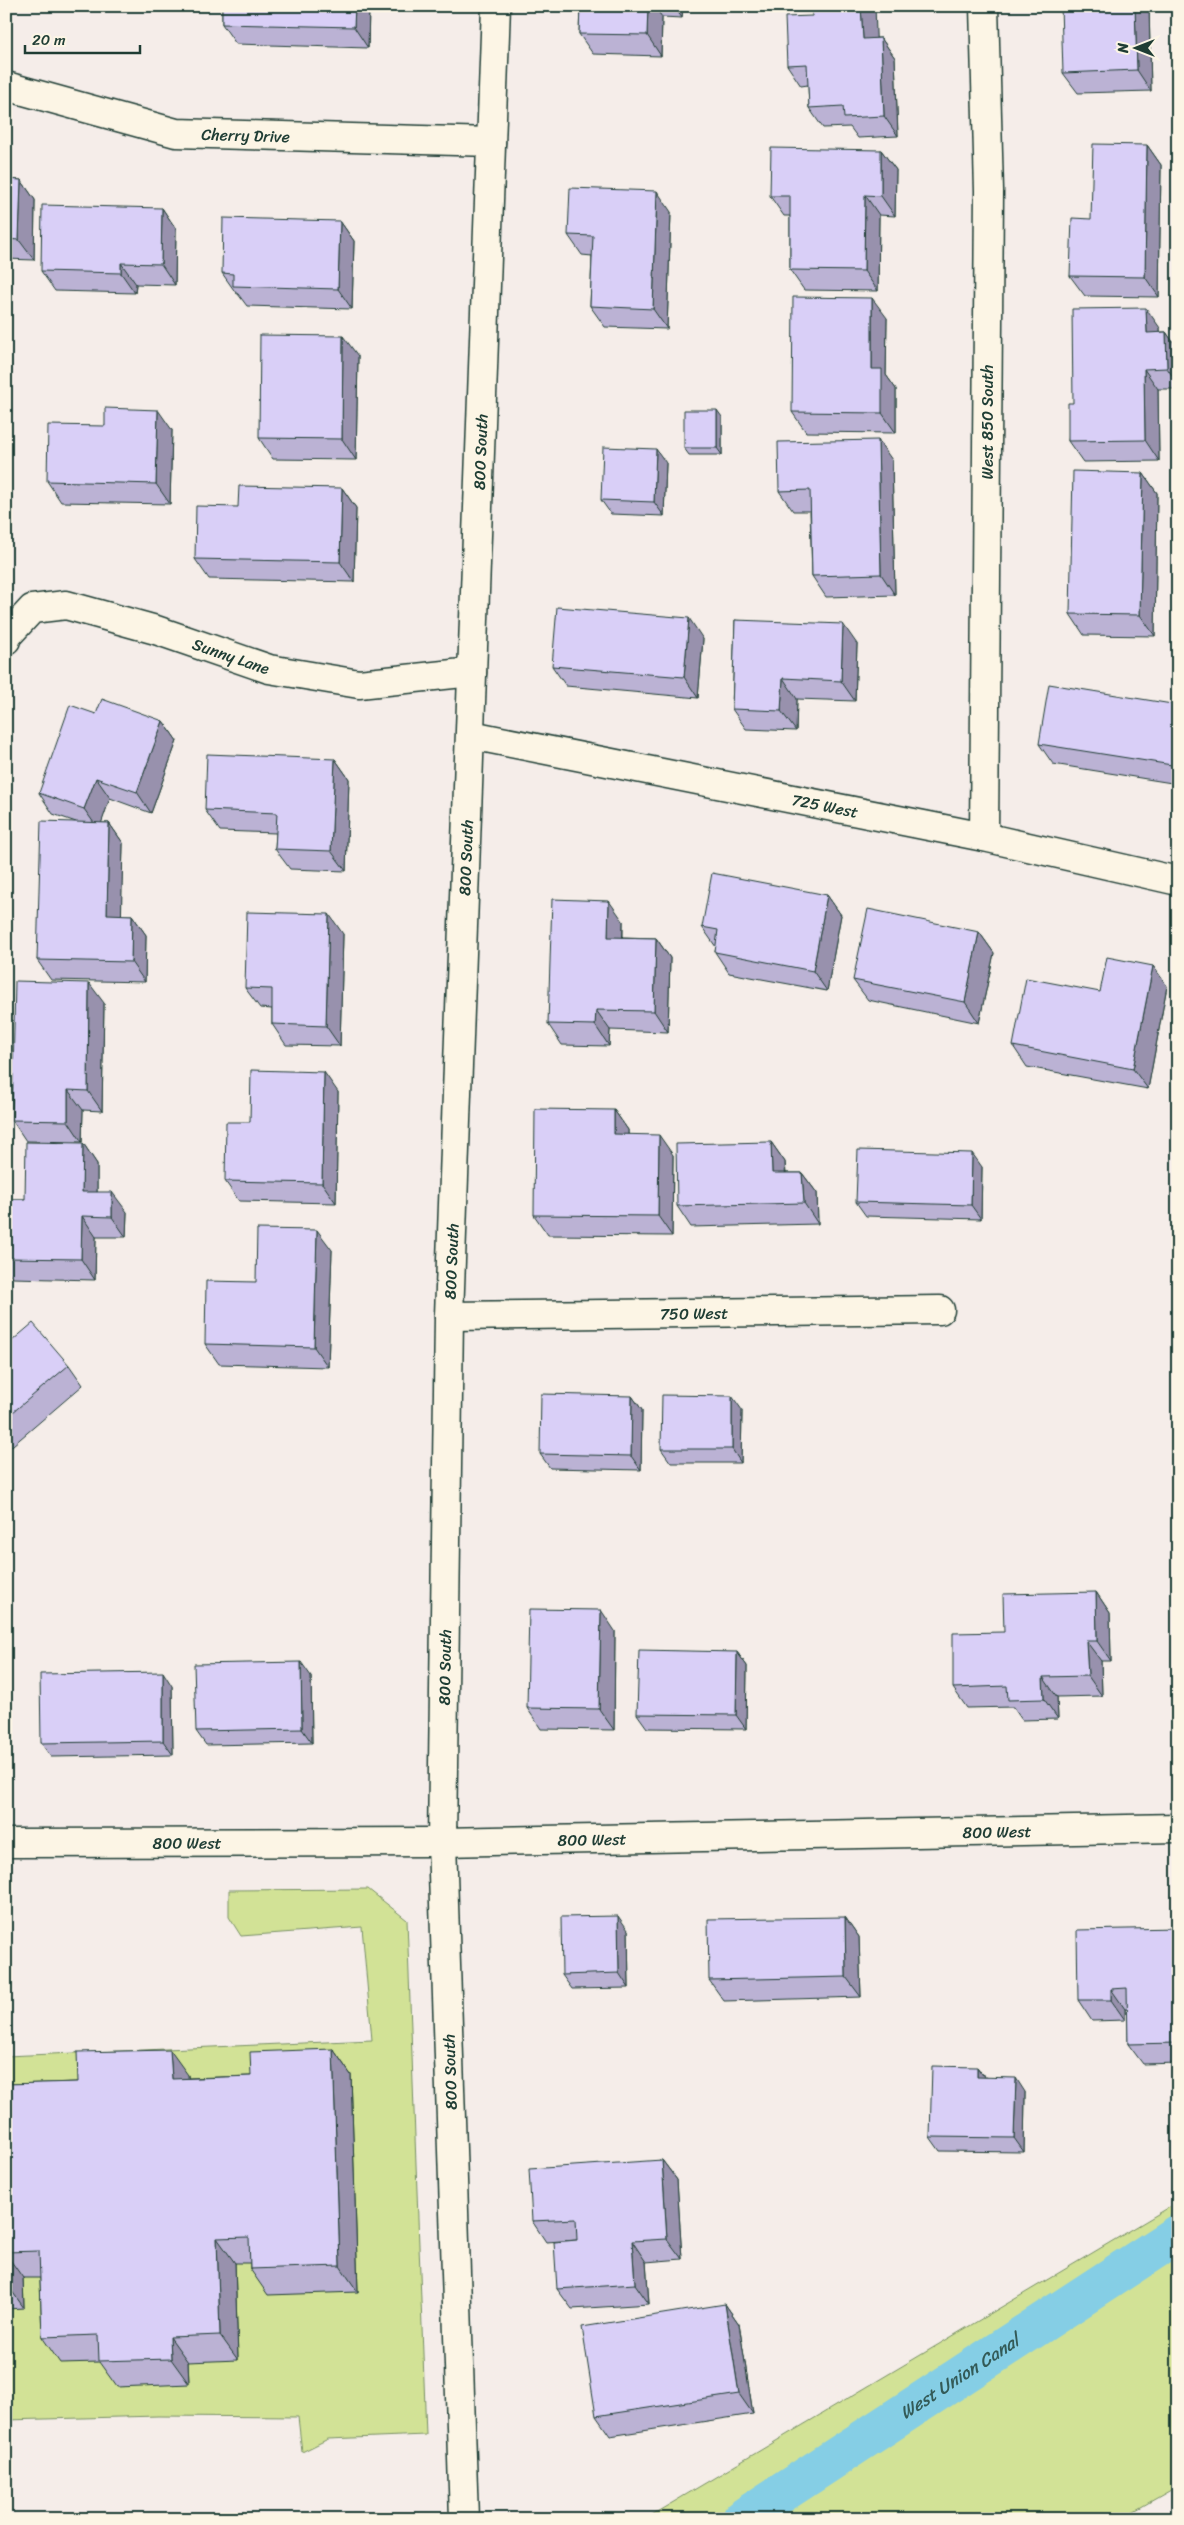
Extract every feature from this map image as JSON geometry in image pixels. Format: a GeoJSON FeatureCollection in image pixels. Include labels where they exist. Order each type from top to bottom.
{"type":"FeatureCollection","features":[{"type":"Feature","properties":{"kind":"street","name":"800 South"},"geometry":{"type":"LineString","coordinates":[[464,2519],[442,1842],[449,1316],[496,6]]}},
{"type":"Feature","properties":{"kind":"street","name":"West 850 South"},"geometry":{"type":"LineString","coordinates":[[984,6],[989,190],[984,837]]}},
{"type":"Feature","properties":{"kind":"street","name":"Cherry Drive"},"geometry":{"type":"LineString","coordinates":[[6,86],[176,133],[491,142]]}},
{"type":"Feature","properties":{"kind":"street","name":"Sunny Lane"},"geometry":{"type":"LineString","coordinates":[[6,640],[7,636],[32,609],[66,605],[156,630],[268,669],[359,684],[472,672]]}},
{"type":"Feature","properties":{"kind":"street","name":"725 West"},"geometry":{"type":"LineString","coordinates":[[471,735],[984,837],[1178,882]]}},
{"type":"Feature","properties":{"kind":"street","name":"750 West"},"geometry":{"type":"LineString","coordinates":[[449,1316],[940,1310]]}},
{"type":"Feature","properties":{"kind":"street","name":"800 West"},"geometry":{"type":"LineString","coordinates":[[6,1843],[442,1842],[1178,1828]]}},
{"type":"Feature","properties":{"kind":"green space"},"geometry":{"type":"Polygon","coordinates":[[[368,1889],[407,1920],[426,2435],[328,2439],[302,2452],[298,2417],[158,2416],[6,2420],[6,2056],[372,2040],[362,1927],[241,1936],[229,1917],[229,1890],[368,1889]]]}},
{"type":"Feature","properties":{"kind":"green space"},"geometry":{"type":"Polygon","coordinates":[[[1178,2202],[1178,2486],[1120,2519],[645,2519],[1178,2202]]]}},
{"type":"Feature","properties":{"kind":"building"},"geometry":{"type":"Polygon","coordinates":[[[222,6],[355,6],[354,27],[222,24],[222,6]]]}},
{"type":"Feature","properties":{"kind":"building"},"geometry":{"type":"Polygon","coordinates":[[[580,6],[648,6],[647,35],[579,34],[580,6]]]}},
{"type":"Feature","properties":{"kind":"building"},"geometry":{"type":"Polygon","coordinates":[[[812,6],[861,6],[863,39],[881,38],[884,116],[844,118],[843,106],[809,108],[807,64],[787,65],[785,17],[812,16],[812,6]]]}},
{"type":"Feature","properties":{"kind":"building"},"geometry":{"type":"Polygon","coordinates":[[[1061,6],[1135,6],[1137,70],[1063,73],[1061,6]]]}},
{"type":"Feature","properties":{"kind":"building"},"geometry":{"type":"Polygon","coordinates":[[[1093,144],[1147,145],[1145,277],[1070,276],[1072,218],[1091,219],[1093,144]]]}},
{"type":"Feature","properties":{"kind":"building"},"geometry":{"type":"Polygon","coordinates":[[[771,148],[881,150],[881,196],[865,195],[864,271],[790,270],[790,196],[770,196],[771,148]]]}},
{"type":"Feature","properties":{"kind":"building"},"geometry":{"type":"Polygon","coordinates":[[[6,179],[21,180],[19,240],[6,239],[6,179]]]}},
{"type":"Feature","properties":{"kind":"building"},"geometry":{"type":"Polygon","coordinates":[[[570,188],[657,191],[653,309],[590,306],[593,236],[568,235],[570,188]]]}},
{"type":"Feature","properties":{"kind":"building"},"geometry":{"type":"Polygon","coordinates":[[[42,205],[162,208],[161,264],[121,263],[121,273],[41,271],[42,205]]]}},
{"type":"Feature","properties":{"kind":"building"},"geometry":{"type":"Polygon","coordinates":[[[223,218],[340,221],[338,289],[233,286],[233,274],[222,273],[223,218]]]}},
{"type":"Feature","properties":{"kind":"building"},"geometry":{"type":"Polygon","coordinates":[[[793,297],[872,298],[872,369],[882,369],[882,413],[792,412],[793,297]]]}},
{"type":"Feature","properties":{"kind":"building"},"geometry":{"type":"Polygon","coordinates":[[[1146,308],[1147,333],[1166,332],[1167,368],[1144,369],[1145,440],[1068,441],[1068,403],[1073,403],[1072,309],[1146,308]]]}},
{"type":"Feature","properties":{"kind":"building"},"geometry":{"type":"Polygon","coordinates":[[[260,335],[343,336],[342,439],[259,438],[260,335]]]}},
{"type":"Feature","properties":{"kind":"building"},"geometry":{"type":"Polygon","coordinates":[[[105,408],[158,410],[156,484],[47,481],[48,425],[105,426],[105,408]]]}},
{"type":"Feature","properties":{"kind":"building"},"geometry":{"type":"Polygon","coordinates":[[[684,410],[717,410],[717,448],[684,448],[684,410]]]}},
{"type":"Feature","properties":{"kind":"building"},"geometry":{"type":"Polygon","coordinates":[[[878,440],[881,574],[812,576],[810,490],[779,491],[778,442],[878,440]]]}},
{"type":"Feature","properties":{"kind":"building"},"geometry":{"type":"Polygon","coordinates":[[[603,447],[656,449],[654,502],[601,500],[603,447]]]}},
{"type":"Feature","properties":{"kind":"building"},"geometry":{"type":"Polygon","coordinates":[[[1073,471],[1143,473],[1140,615],[1070,614],[1073,471]]]}},
{"type":"Feature","properties":{"kind":"building"},"geometry":{"type":"Polygon","coordinates":[[[239,486],[342,488],[340,562],[195,559],[196,506],[238,507],[239,486]]]}},
{"type":"Feature","properties":{"kind":"building"},"geometry":{"type":"Polygon","coordinates":[[[557,607],[689,618],[684,677],[552,666],[557,607]]]}},
{"type":"Feature","properties":{"kind":"building"},"geometry":{"type":"Polygon","coordinates":[[[735,620],[843,624],[841,681],[783,678],[781,711],[732,709],[735,620]]]}},
{"type":"Feature","properties":{"kind":"building"},"geometry":{"type":"Polygon","coordinates":[[[1049,684],[1178,705],[1178,727],[1172,765],[1039,744],[1049,684]]]}},
{"type":"Feature","properties":{"kind":"building"},"geometry":{"type":"Polygon","coordinates":[[[102,699],[163,721],[137,792],[96,778],[84,809],[39,793],[70,705],[96,714],[102,699]]]}},
{"type":"Feature","properties":{"kind":"building"},"geometry":{"type":"Polygon","coordinates":[[[207,754],[335,759],[331,851],[275,849],[277,813],[205,810],[207,754]]]}},
{"type":"Feature","properties":{"kind":"building"},"geometry":{"type":"Polygon","coordinates":[[[41,821],[109,823],[107,914],[132,915],[131,962],[37,960],[41,821]]]}},
{"type":"Feature","properties":{"kind":"building"},"geometry":{"type":"Polygon","coordinates":[[[712,873],[827,895],[813,971],[715,952],[718,930],[702,927],[712,873]]]}},
{"type":"Feature","properties":{"kind":"building"},"geometry":{"type":"Polygon","coordinates":[[[552,899],[609,901],[608,937],[656,938],[654,1011],[596,1010],[595,1025],[548,1024],[552,899]]]}},
{"type":"Feature","properties":{"kind":"building"},"geometry":{"type":"Polygon","coordinates":[[[868,909],[979,932],[965,1002],[853,980],[868,909]]]}},
{"type":"Feature","properties":{"kind":"building"},"geometry":{"type":"Polygon","coordinates":[[[247,912],[329,914],[326,1026],[272,1024],[272,989],[245,988],[247,912]]]}},
{"type":"Feature","properties":{"kind":"building"},"geometry":{"type":"Polygon","coordinates":[[[1107,957],[1153,966],[1133,1069],[1013,1046],[1026,978],[1100,992],[1107,957]]]}},
{"type":"Feature","properties":{"kind":"building"},"geometry":{"type":"Polygon","coordinates":[[[15,981],[89,983],[88,1091],[68,1090],[68,1121],[12,1120],[15,981]]]}},
{"type":"Feature","properties":{"kind":"building"},"geometry":{"type":"Polygon","coordinates":[[[251,1070],[324,1072],[322,1183],[225,1181],[226,1122],[250,1122],[251,1070]]]}},
{"type":"Feature","properties":{"kind":"building"},"geometry":{"type":"Polygon","coordinates":[[[535,1109],[614,1110],[614,1134],[659,1135],[658,1216],[534,1215],[535,1109]]]}},
{"type":"Feature","properties":{"kind":"building"},"geometry":{"type":"Polygon","coordinates":[[[26,1142],[83,1143],[82,1192],[112,1192],[112,1217],[82,1216],[81,1259],[6,1258],[6,1199],[25,1199],[26,1142]]]}},
{"type":"Feature","properties":{"kind":"building"},"geometry":{"type":"Polygon","coordinates":[[[771,1142],[772,1173],[802,1173],[804,1203],[677,1206],[676,1144],[771,1142]]]}},
{"type":"Feature","properties":{"kind":"building"},"geometry":{"type":"Polygon","coordinates":[[[858,1150],[972,1153],[971,1205],[856,1202],[858,1150]]]}},
{"type":"Feature","properties":{"kind":"building"},"geometry":{"type":"Polygon","coordinates":[[[257,1229],[317,1230],[314,1347],[205,1344],[206,1281],[256,1282],[257,1229]]]}},
{"type":"Feature","properties":{"kind":"building"},"geometry":{"type":"Polygon","coordinates":[[[33,1323],[69,1365],[6,1418],[6,1346],[33,1323]]]}},
{"type":"Feature","properties":{"kind":"building"},"geometry":{"type":"Polygon","coordinates":[[[541,1394],[632,1396],[631,1456],[540,1454],[541,1394]]]}},
{"type":"Feature","properties":{"kind":"building"},"geometry":{"type":"Polygon","coordinates":[[[662,1395],[732,1396],[732,1449],[661,1449],[662,1395]]]}},
{"type":"Feature","properties":{"kind":"building"},"geometry":{"type":"Polygon","coordinates":[[[1096,1592],[1097,1641],[1086,1641],[1088,1676],[1043,1677],[1044,1699],[1008,1700],[1007,1686],[953,1688],[953,1633],[1004,1632],[1003,1594],[1096,1592]]]}},
{"type":"Feature","properties":{"kind":"building"},"geometry":{"type":"Polygon","coordinates":[[[529,1609],[601,1610],[599,1709],[527,1708],[529,1609]]]}},
{"type":"Feature","properties":{"kind":"building"},"geometry":{"type":"Polygon","coordinates":[[[639,1650],[737,1652],[736,1715],[637,1714],[639,1650]]]}},
{"type":"Feature","properties":{"kind":"building"},"geometry":{"type":"Polygon","coordinates":[[[301,1662],[302,1729],[196,1731],[194,1664],[301,1662]]]}},
{"type":"Feature","properties":{"kind":"building"},"geometry":{"type":"Polygon","coordinates":[[[163,1672],[163,1741],[41,1743],[40,1674],[163,1672]]]}},
{"type":"Feature","properties":{"kind":"building"},"geometry":{"type":"Polygon","coordinates":[[[618,1916],[619,1973],[562,1975],[561,1917],[618,1916]]]}},
{"type":"Feature","properties":{"kind":"building"},"geometry":{"type":"Polygon","coordinates":[[[845,1917],[846,1977],[709,1980],[708,1919],[845,1917]]]}},
{"type":"Feature","properties":{"kind":"building"},"geometry":{"type":"Polygon","coordinates":[[[1177,1928],[1178,2043],[1128,2044],[1127,1988],[1111,1989],[1111,2000],[1078,2000],[1077,1930],[1177,1928]]]}},
{"type":"Feature","properties":{"kind":"building"},"geometry":{"type":"Polygon","coordinates":[[[333,2049],[340,2266],[250,2269],[249,2237],[217,2238],[220,2335],[170,2337],[171,2359],[99,2361],[98,2335],[42,2337],[39,2251],[6,2252],[6,2084],[78,2082],[77,2052],[170,2050],[172,2079],[251,2076],[250,2052],[333,2049]]]}},
{"type":"Feature","properties":{"kind":"building"},"geometry":{"type":"Polygon","coordinates":[[[932,2066],[977,2067],[977,2077],[1016,2078],[1014,2138],[930,2137],[932,2066]]]}},
{"type":"Feature","properties":{"kind":"building"},"geometry":{"type":"Polygon","coordinates":[[[662,2160],[667,2239],[632,2241],[635,2284],[557,2289],[554,2242],[577,2240],[576,2219],[532,2221],[529,2169],[662,2160]]]}},
{"type":"Feature","properties":{"kind":"building"},"geometry":{"type":"Polygon","coordinates":[[[725,2304],[739,2394],[596,2416],[582,2327],[725,2304]]]}},
{"type":"Feature","properties":{"kind":"waterway","name":"West Union Canal"},"geometry":{"type":"LineString","coordinates":[[742,2519],[1178,2234]]}}]}
